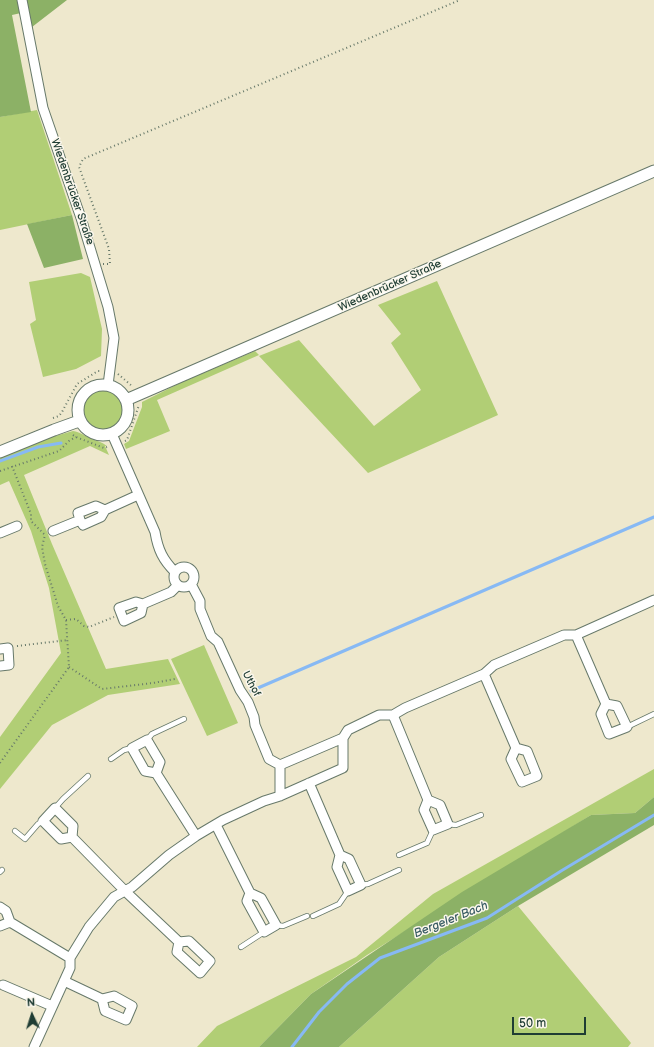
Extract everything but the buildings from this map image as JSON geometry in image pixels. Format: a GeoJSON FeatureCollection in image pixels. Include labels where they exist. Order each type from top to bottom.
{"type":"FeatureCollection","features":[{"type":"Feature","properties":{"kind":"street","name":"Wiedenbrücker Straße"},"geometry":{"type":"LineString","coordinates":[[22,0],[43,108],[81,218],[108,307],[114,338],[108,385]]}},
{"type":"Feature","properties":{"kind":"street","name":"Wiedenbrücker Straße"},"geometry":{"type":"LineString","coordinates":[[126,400],[654,171]]}},
{"type":"Feature","properties":{"kind":"street"},"geometry":{"type":"LineString","coordinates":[[98,385],[108,385],[120,392],[126,400],[128,412],[126,420],[122,427],[112,434],[102,435],[91,432],[79,421],[77,406],[81,396],[88,389],[98,385]]}},
{"type":"Feature","properties":{"kind":"street"},"geometry":{"type":"LineString","coordinates":[[0,452],[79,421]]}},
{"type":"Feature","properties":{"kind":"street"},"geometry":{"type":"LineString","coordinates":[[112,434],[155,532],[157,543],[165,562],[175,572]]}},
{"type":"Feature","properties":{"kind":"street"},"geometry":{"type":"LineString","coordinates":[[53,532],[80,520],[78,514],[96,506],[105,510],[138,495]]}},
{"type":"Feature","properties":{"kind":"street"},"geometry":{"type":"LineString","coordinates":[[0,533],[17,526]]}},
{"type":"Feature","properties":{"kind":"street"},"geometry":{"type":"LineString","coordinates":[[188,568],[193,575],[191,584],[182,587],[178,585],[174,577],[175,572],[179,569],[188,568]]}},
{"type":"Feature","properties":{"kind":"street","name":"Uthof"},"geometry":{"type":"LineString","coordinates":[[191,584],[200,601],[200,608],[212,636],[218,642],[240,690],[248,702],[254,717],[255,725],[269,759],[280,765]]}},
{"type":"Feature","properties":{"kind":"street"},"geometry":{"type":"LineString","coordinates":[[143,604],[141,613],[124,621],[119,608],[136,602],[143,604],[171,592],[178,585]]}},
{"type":"Feature","properties":{"kind":"street"},"geometry":{"type":"LineString","coordinates":[[34,1047],[70,968],[70,958],[89,927],[114,897],[132,887],[169,855],[196,836],[247,809],[343,768],[343,738],[348,730],[379,715],[393,715],[405,708],[484,674],[494,665],[564,635],[576,635],[654,600]]}},
{"type":"Feature","properties":{"kind":"street"},"geometry":{"type":"LineString","coordinates":[[576,635],[606,704]]}},
{"type":"Feature","properties":{"kind":"street"},"geometry":{"type":"LineString","coordinates":[[0,666],[9,665],[4,648]]}},
{"type":"Feature","properties":{"kind":"street"},"geometry":{"type":"LineString","coordinates":[[484,674],[516,748]]}},
{"type":"Feature","properties":{"kind":"street"},"geometry":{"type":"LineString","coordinates":[[606,704],[617,706],[626,727],[609,734],[601,714],[606,704]]}},
{"type":"Feature","properties":{"kind":"street"},"geometry":{"type":"LineString","coordinates":[[393,715],[428,800],[424,810],[433,830],[448,824],[440,805],[428,800]]}},
{"type":"Feature","properties":{"kind":"street"},"geometry":{"type":"LineString","coordinates":[[280,796],[280,765],[343,738]]}},
{"type":"Feature","properties":{"kind":"street"},"geometry":{"type":"LineString","coordinates":[[156,773],[160,762],[147,740],[132,748],[145,771],[156,773],[196,836]]}},
{"type":"Feature","properties":{"kind":"street"},"geometry":{"type":"LineString","coordinates":[[309,783],[340,855],[337,867],[348,891],[361,885],[349,859],[340,855]]}},
{"type":"Feature","properties":{"kind":"street"},"geometry":{"type":"LineString","coordinates":[[55,808],[74,826],[72,837],[61,840],[43,821],[55,808]]}},
{"type":"Feature","properties":{"kind":"street"},"geometry":{"type":"LineString","coordinates":[[216,825],[250,893],[261,898],[276,925],[264,932],[247,901],[250,893]]}},
{"type":"Feature","properties":{"kind":"street"},"geometry":{"type":"LineString","coordinates":[[72,837],[125,891],[179,942]]}},
{"type":"Feature","properties":{"kind":"street"},"geometry":{"type":"LineString","coordinates":[[0,907],[6,911],[10,922],[70,958]]}},
{"type":"Feature","properties":{"kind":"street"},"geometry":{"type":"LineString","coordinates":[[0,926],[10,922]]}},
{"type":"Feature","properties":{"kind":"street"},"geometry":{"type":"LineString","coordinates":[[64,980],[102,999]]}},
{"type":"Feature","properties":{"kind":"street"},"geometry":{"type":"LineString","coordinates":[[3,986],[52,1006]]}},
{"type":"Feature","properties":{"kind":"lane"},"geometry":{"type":"LineString","coordinates":[[626,727],[654,714]]}},
{"type":"Feature","properties":{"kind":"lane"},"geometry":{"type":"LineString","coordinates":[[147,740],[152,734],[184,718]]}},
{"type":"Feature","properties":{"kind":"lane"},"geometry":{"type":"LineString","coordinates":[[111,759],[124,750],[132,748]]}},
{"type":"Feature","properties":{"kind":"lane"},"geometry":{"type":"LineString","coordinates":[[55,808],[88,776]]}},
{"type":"Feature","properties":{"kind":"lane"},"geometry":{"type":"LineString","coordinates":[[448,824],[456,825],[481,815]]}},
{"type":"Feature","properties":{"kind":"lane"},"geometry":{"type":"LineString","coordinates":[[15,831],[25,839],[38,824],[43,821]]}},
{"type":"Feature","properties":{"kind":"lane"},"geometry":{"type":"LineString","coordinates":[[399,855],[427,843],[433,830]]}},
{"type":"Feature","properties":{"kind":"lane"},"geometry":{"type":"LineString","coordinates":[[361,885],[398,870]]}},
{"type":"Feature","properties":{"kind":"lane"},"geometry":{"type":"LineString","coordinates":[[276,925],[283,926],[339,904],[348,891]]}},
{"type":"Feature","properties":{"kind":"lane"},"geometry":{"type":"LineString","coordinates":[[242,947],[264,932]]}},
{"type":"Feature","properties":{"kind":"path"},"geometry":{"type":"LineString","coordinates":[[96,265],[110,264],[109,249],[78,167],[83,159],[460,0]]}},
{"type":"Feature","properties":{"kind":"path"},"geometry":{"type":"LineString","coordinates":[[50,420],[59,416],[62,412],[77,384],[98,371]]}},
{"type":"Feature","properties":{"kind":"path"},"geometry":{"type":"LineString","coordinates":[[114,371],[132,385]]}},
{"type":"Feature","properties":{"kind":"path"},"geometry":{"type":"LineString","coordinates":[[127,440],[140,407]]}},
{"type":"Feature","properties":{"kind":"path"},"geometry":{"type":"LineString","coordinates":[[0,471],[59,451],[69,441],[76,437],[104,448]]}},
{"type":"Feature","properties":{"kind":"path"},"geometry":{"type":"LineString","coordinates":[[0,763],[69,668],[66,620],[58,606],[45,564],[42,547],[45,534],[31,520],[31,514],[12,466]]}},
{"type":"Feature","properties":{"kind":"path"},"geometry":{"type":"LineString","coordinates":[[66,620],[76,619],[84,626],[89,627],[121,614]]}},
{"type":"Feature","properties":{"kind":"path"},"geometry":{"type":"LineString","coordinates":[[4,648],[68,640]]}},
{"type":"Feature","properties":{"kind":"path"},"geometry":{"type":"LineString","coordinates":[[69,668],[102,689],[175,679]]}},
{"type":"Feature","properties":{"kind":"green space"},"geometry":{"type":"Polygon","coordinates":[[[0,0],[18,0],[21,13],[12,15],[31,112],[0,117],[0,0]]]}},
{"type":"Feature","properties":{"kind":"green space"},"geometry":{"type":"Polygon","coordinates":[[[26,0],[67,0],[32,27],[26,0]]]}},
{"type":"Feature","properties":{"kind":"green space"},"geometry":{"type":"Polygon","coordinates":[[[37,110],[72,215],[0,230],[0,117],[37,110]]]}},
{"type":"Feature","properties":{"kind":"green space"},"geometry":{"type":"Polygon","coordinates":[[[72,215],[83,259],[44,268],[27,224],[72,215]]]}},
{"type":"Feature","properties":{"kind":"green space"},"geometry":{"type":"Polygon","coordinates":[[[81,273],[90,277],[102,329],[101,356],[76,369],[43,377],[30,324],[36,320],[29,282],[81,273]]]}},
{"type":"Feature","properties":{"kind":"green space"},"geometry":{"type":"Polygon","coordinates":[[[437,281],[498,415],[368,473],[259,356],[299,340],[374,426],[421,390],[391,343],[401,334],[378,305],[437,281]]]}},
{"type":"Feature","properties":{"kind":"green space"},"geometry":{"type":"Polygon","coordinates":[[[255,351],[259,355],[157,400],[170,431],[126,449],[124,444],[129,441],[142,407],[142,402],[182,382],[255,351]]]}},
{"type":"Feature","properties":{"kind":"green space"},"geometry":{"type":"Polygon","coordinates":[[[103,390],[111,392],[117,396],[121,402],[123,410],[121,418],[117,424],[111,428],[103,430],[95,428],[89,424],[85,418],[83,410],[85,402],[89,396],[95,392],[103,390]]]}},
{"type":"Feature","properties":{"kind":"green space"},"geometry":{"type":"Polygon","coordinates":[[[73,431],[107,446],[105,446],[109,455],[90,446],[24,475],[52,544],[106,669],[168,659],[180,684],[108,695],[52,725],[0,789],[0,737],[61,653],[49,588],[31,531],[9,481],[0,485],[0,457],[48,438],[73,431]]]}},
{"type":"Feature","properties":{"kind":"green space"},"geometry":{"type":"Polygon","coordinates":[[[204,645],[238,723],[207,736],[171,659],[204,645]]]}},
{"type":"Feature","properties":{"kind":"green space"},"geometry":{"type":"Polygon","coordinates":[[[654,769],[654,797],[635,813],[591,815],[367,955],[311,994],[259,1047],[197,1047],[217,1026],[356,957],[433,894],[654,769]]]}},
{"type":"Feature","properties":{"kind":"green space"},"geometry":{"type":"Polygon","coordinates":[[[654,797],[654,825],[518,906],[439,957],[339,1047],[259,1047],[311,994],[462,892],[591,815],[635,813],[654,797]]]}},
{"type":"Feature","properties":{"kind":"green space"},"geometry":{"type":"Polygon","coordinates":[[[518,906],[631,1043],[628,1047],[339,1047],[439,957],[518,906]]]}},
{"type":"Feature","properties":{"kind":"waterway"},"geometry":{"type":"LineString","coordinates":[[0,461],[38,447],[61,443]]}},
{"type":"Feature","properties":{"kind":"waterway"},"geometry":{"type":"LineString","coordinates":[[251,691],[654,517]]}},
{"type":"Feature","properties":{"kind":"waterway","name":"Bergeler Bach"},"geometry":{"type":"LineString","coordinates":[[292,1047],[319,1012],[347,984],[380,958],[487,918],[654,815]]}}]}
